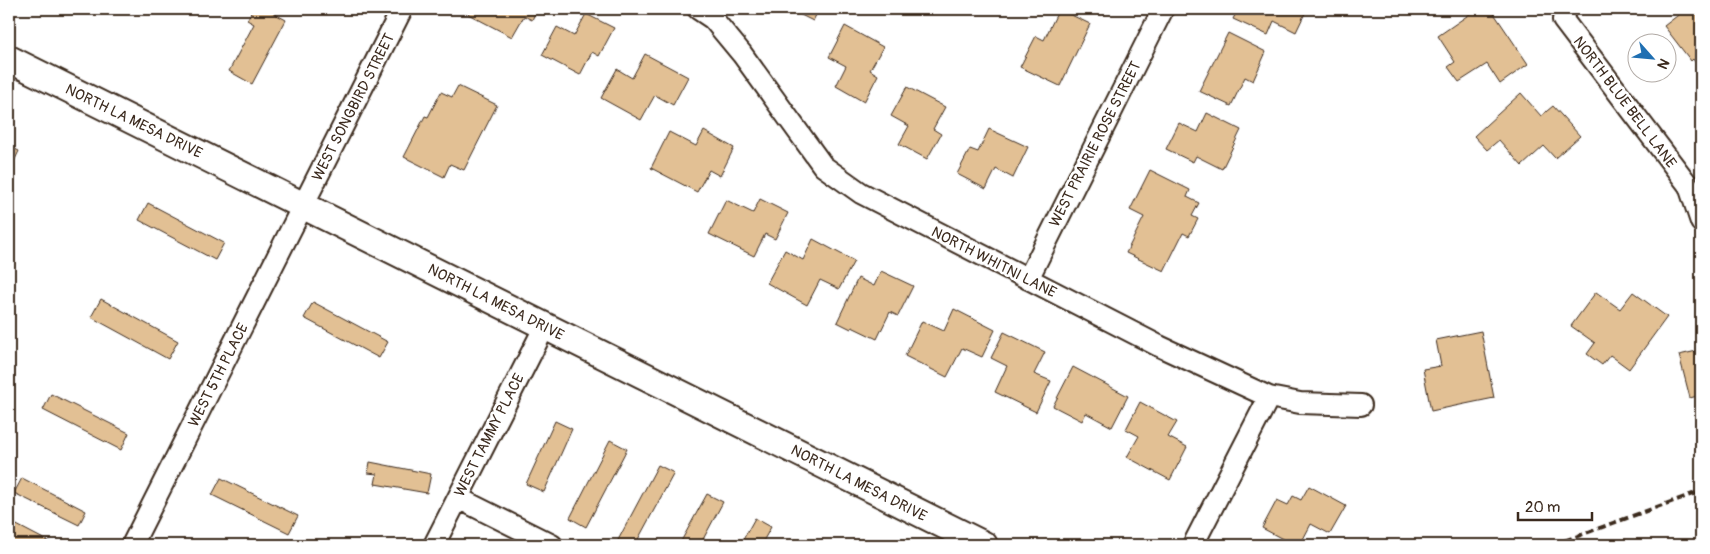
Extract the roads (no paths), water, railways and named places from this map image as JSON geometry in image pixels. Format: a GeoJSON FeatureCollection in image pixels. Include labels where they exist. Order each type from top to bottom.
{"type":"FeatureCollection","features":[{"type":"Feature","properties":{"kind":"street","name":"WEST SONGBIRD STREET"},"geometry":{"type":"LineString","coordinates":[[304,205],[402,9]]}},
{"type":"Feature","properties":{"kind":"street","name":"NORTH WHITNI LANE"},"geometry":{"type":"LineString","coordinates":[[698,9],[714,19],[742,54],[823,166],[861,193],[1159,346],[1269,397],[1300,403],[1361,405]]}},
{"type":"Feature","properties":{"kind":"street","name":"WEST PRAIRIE ROSE STREET"},"geometry":{"type":"LineString","coordinates":[[1028,279],[1163,9]]}},
{"type":"Feature","properties":{"kind":"street","name":"NORTH BLUE BELL LANE"},"geometry":{"type":"LineString","coordinates":[[1565,9],[1563,20],[1688,186],[1701,222]]}},
{"type":"Feature","properties":{"kind":"street","name":"NORTH LA MESA DRIVE"},"geometry":{"type":"LineString","coordinates":[[9,59],[984,545]]}},
{"type":"Feature","properties":{"kind":"street","name":"WEST 5TH PLACE"},"geometry":{"type":"LineString","coordinates":[[132,545],[304,205]]}},
{"type":"Feature","properties":{"kind":"street","name":"WEST TAMMY PLACE"},"geometry":{"type":"LineString","coordinates":[[434,545],[544,326]]}},
{"type":"Feature","properties":{"kind":"street"},"geometry":{"type":"LineString","coordinates":[[1193,545],[1269,397]]}},
{"type":"Feature","properties":{"kind":"street"},"geometry":{"type":"LineString","coordinates":[[458,498],[552,545]]}},
{"type":"Feature","properties":{"kind":"railway"},"geometry":{"type":"LineString","coordinates":[[1553,545],[1701,491]]}}]}
